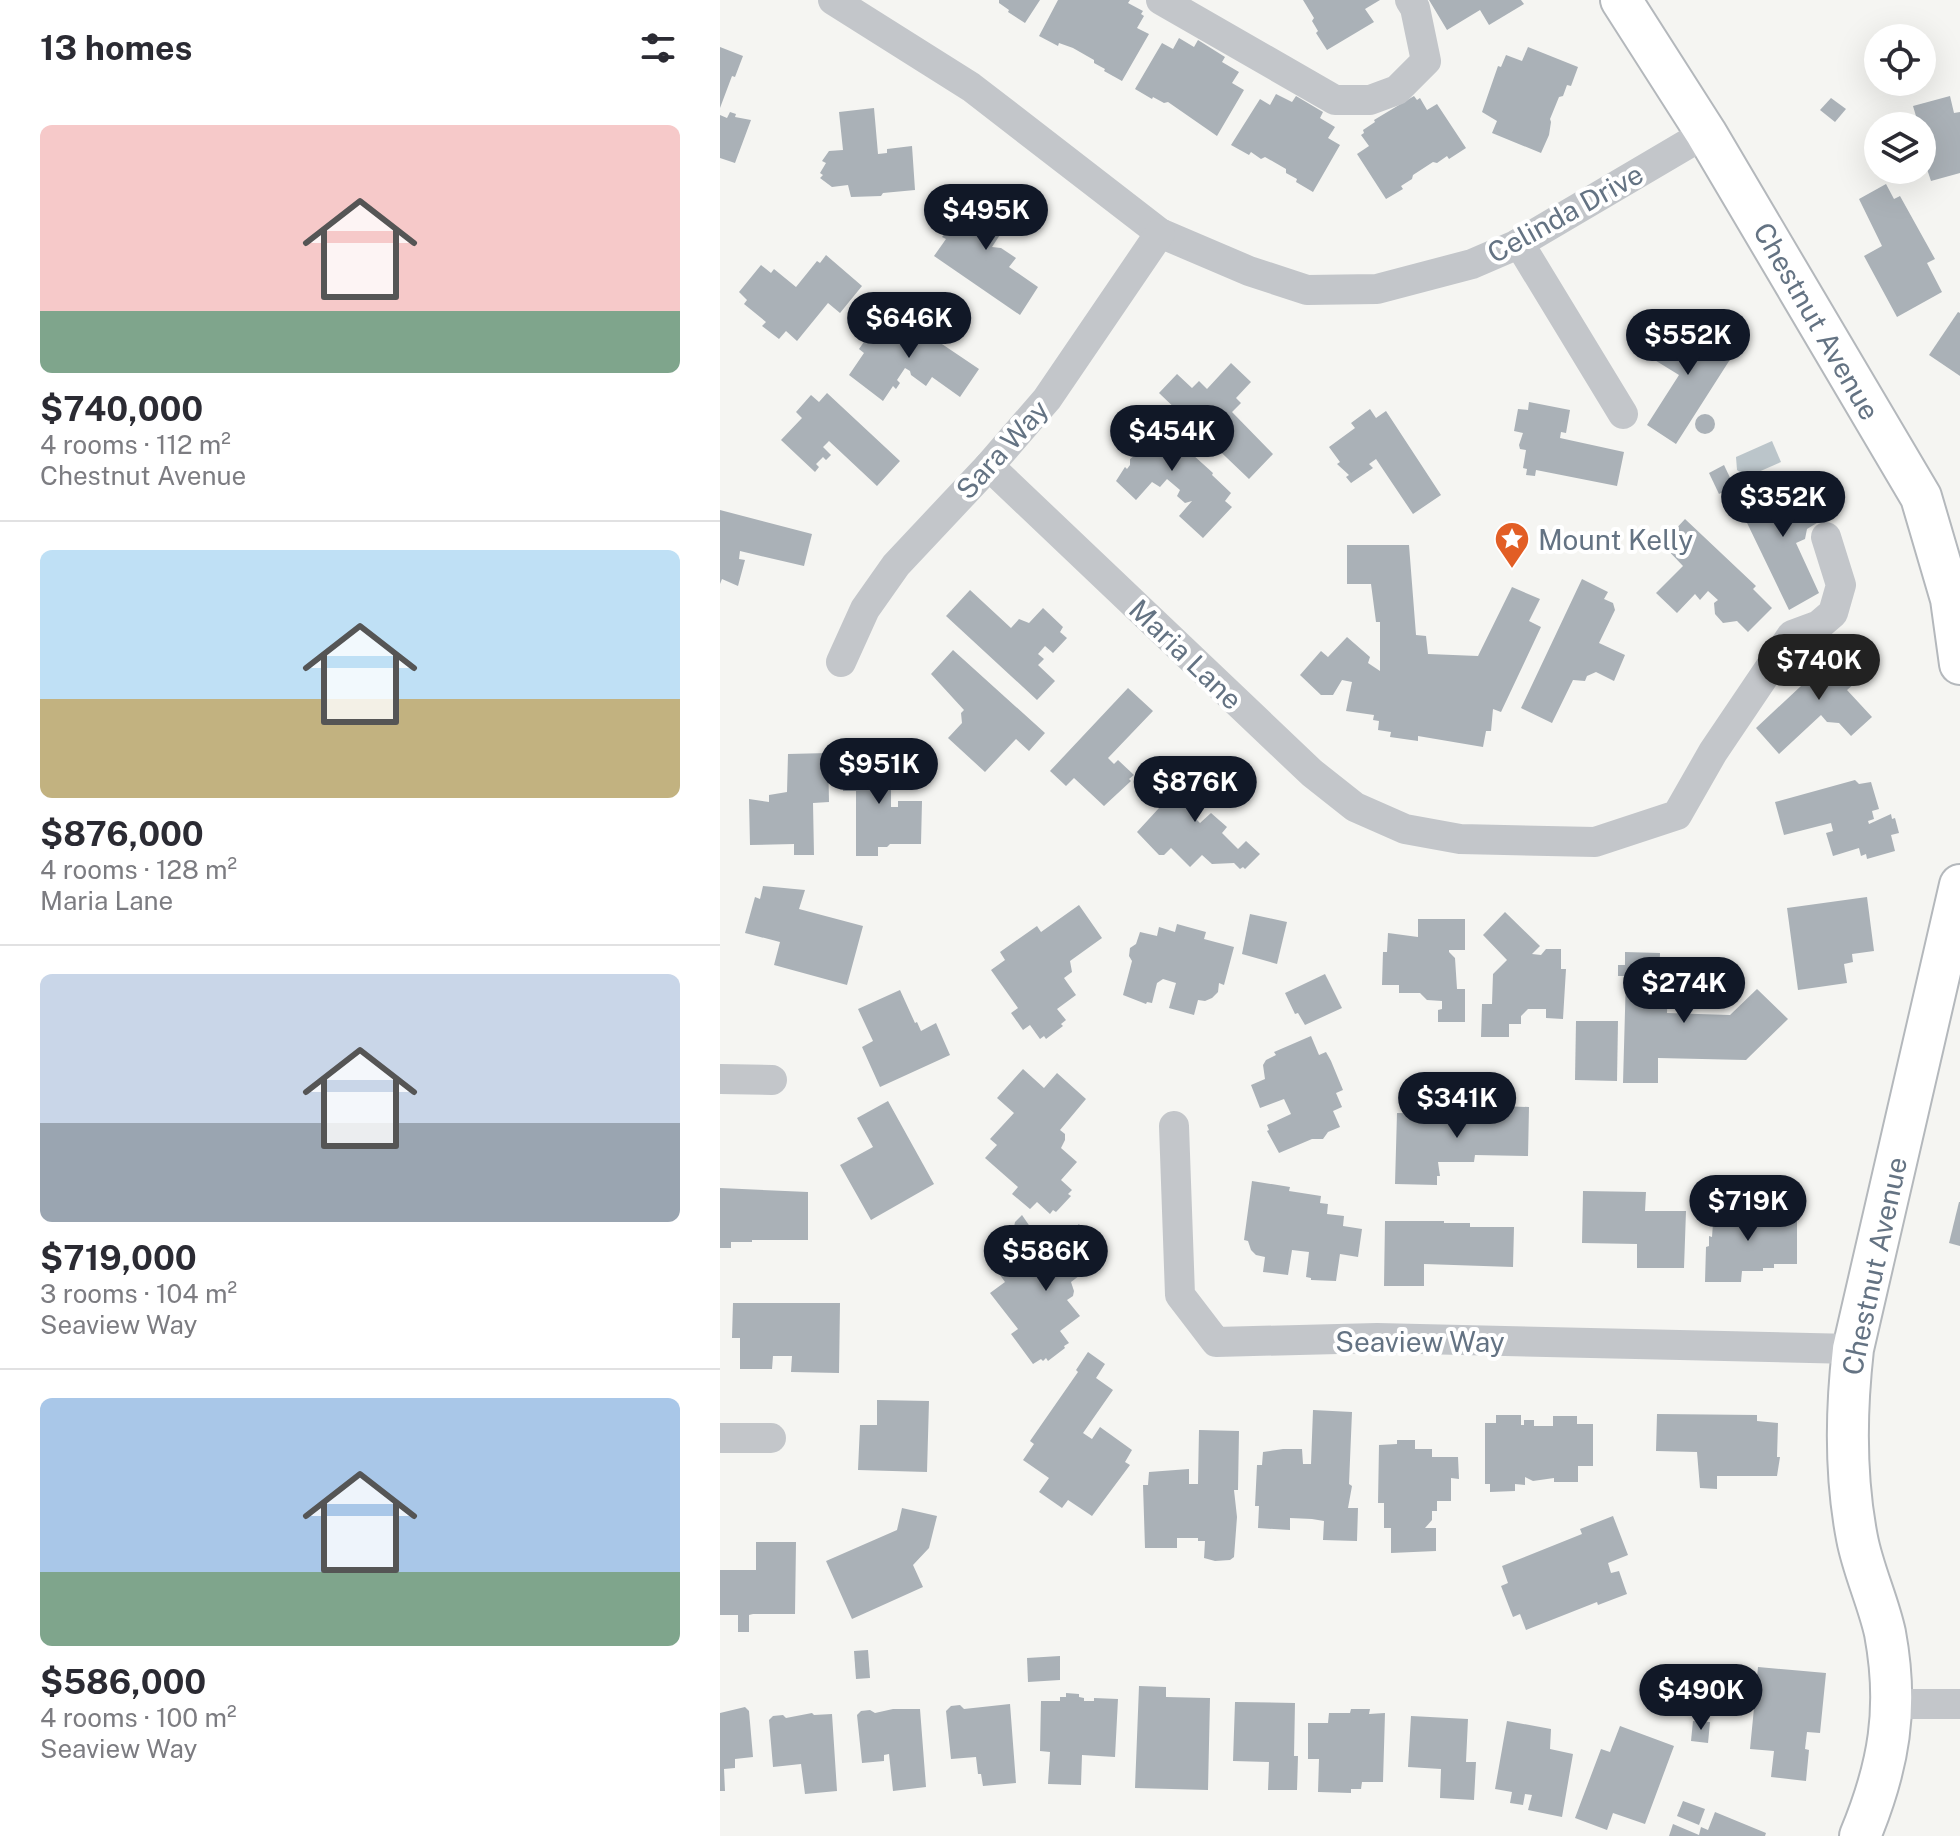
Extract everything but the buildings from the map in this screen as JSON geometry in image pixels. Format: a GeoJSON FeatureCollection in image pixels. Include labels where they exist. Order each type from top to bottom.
{"type":"FeatureCollection","features":[{"type":"Feature","properties":{"kind":"main road","name":"Chestnut Avenue"},"geometry":{"type":"LineString","coordinates":[[1621,0],[1706,133],[1921,497],[1951,599],[1960,664]]}},
{"type":"Feature","properties":{"kind":"main road","name":"Chestnut Avenue"},"geometry":{"type":"LineString","coordinates":[[1860,1836],[1878,1791],[1892,1704],[1884,1632],[1857,1541],[1849,1483],[1848,1392],[1853,1349],[1952,959],[1960,885]]}},
{"type":"Feature","properties":{"kind":"street","name":"Celinda Drive"},"geometry":{"type":"LineString","coordinates":[[833,0],[873,11],[1160,233],[1249,271],[1307,290],[1377,289],[1472,264],[1519,243],[1706,133]]}},
{"type":"Feature","properties":{"kind":"street"},"geometry":{"type":"LineString","coordinates":[[1161,0],[1335,100],[1370,100],[1397,90],[1426,61],[1415,8],[1410,0]]}},
{"type":"Feature","properties":{"kind":"street","name":"Sara Way"},"geometry":{"type":"LineString","coordinates":[[841,662],[865,609],[896,565],[1047,399],[1160,233]]}},
{"type":"Feature","properties":{"kind":"street"},"geometry":{"type":"LineString","coordinates":[[1519,243],[1623,414]]}},
{"type":"Feature","properties":{"kind":"street","name":"Maria Lane"},"geometry":{"type":"LineString","coordinates":[[989,466],[1312,773],[1355,807],[1405,829],[1460,839],[1595,842],[1677,815],[1713,752],[1792,635],[1819,625],[1833,613],[1841,585],[1826,537]]}},
{"type":"Feature","properties":{"kind":"street"},"geometry":{"type":"LineString","coordinates":[[720,1079],[772,1080]]}},
{"type":"Feature","properties":{"kind":"street","name":"Seaview Way"},"geometry":{"type":"LineString","coordinates":[[1174,1126],[1180,1295],[1216,1342],[1377,1338],[1853,1349]]}},
{"type":"Feature","properties":{"kind":"street"},"geometry":{"type":"LineString","coordinates":[[720,1438],[771,1438]]}},
{"type":"Feature","properties":{"kind":"street"},"geometry":{"type":"LineString","coordinates":[[1892,1704],[1960,1704]]}},
{"type":"Feature","properties":{"kind":"shaded area"},"geometry":{"type":"Polygon","coordinates":[[[1772,441],[1781,462],[1747,477],[1737,470],[1736,457],[1772,441]]]}},
{"type":"Feature","properties":{"kind":"place","name":"Mount Kelly"},"geometry":{"type":"Point","coordinates":[1512,570]}}]}
